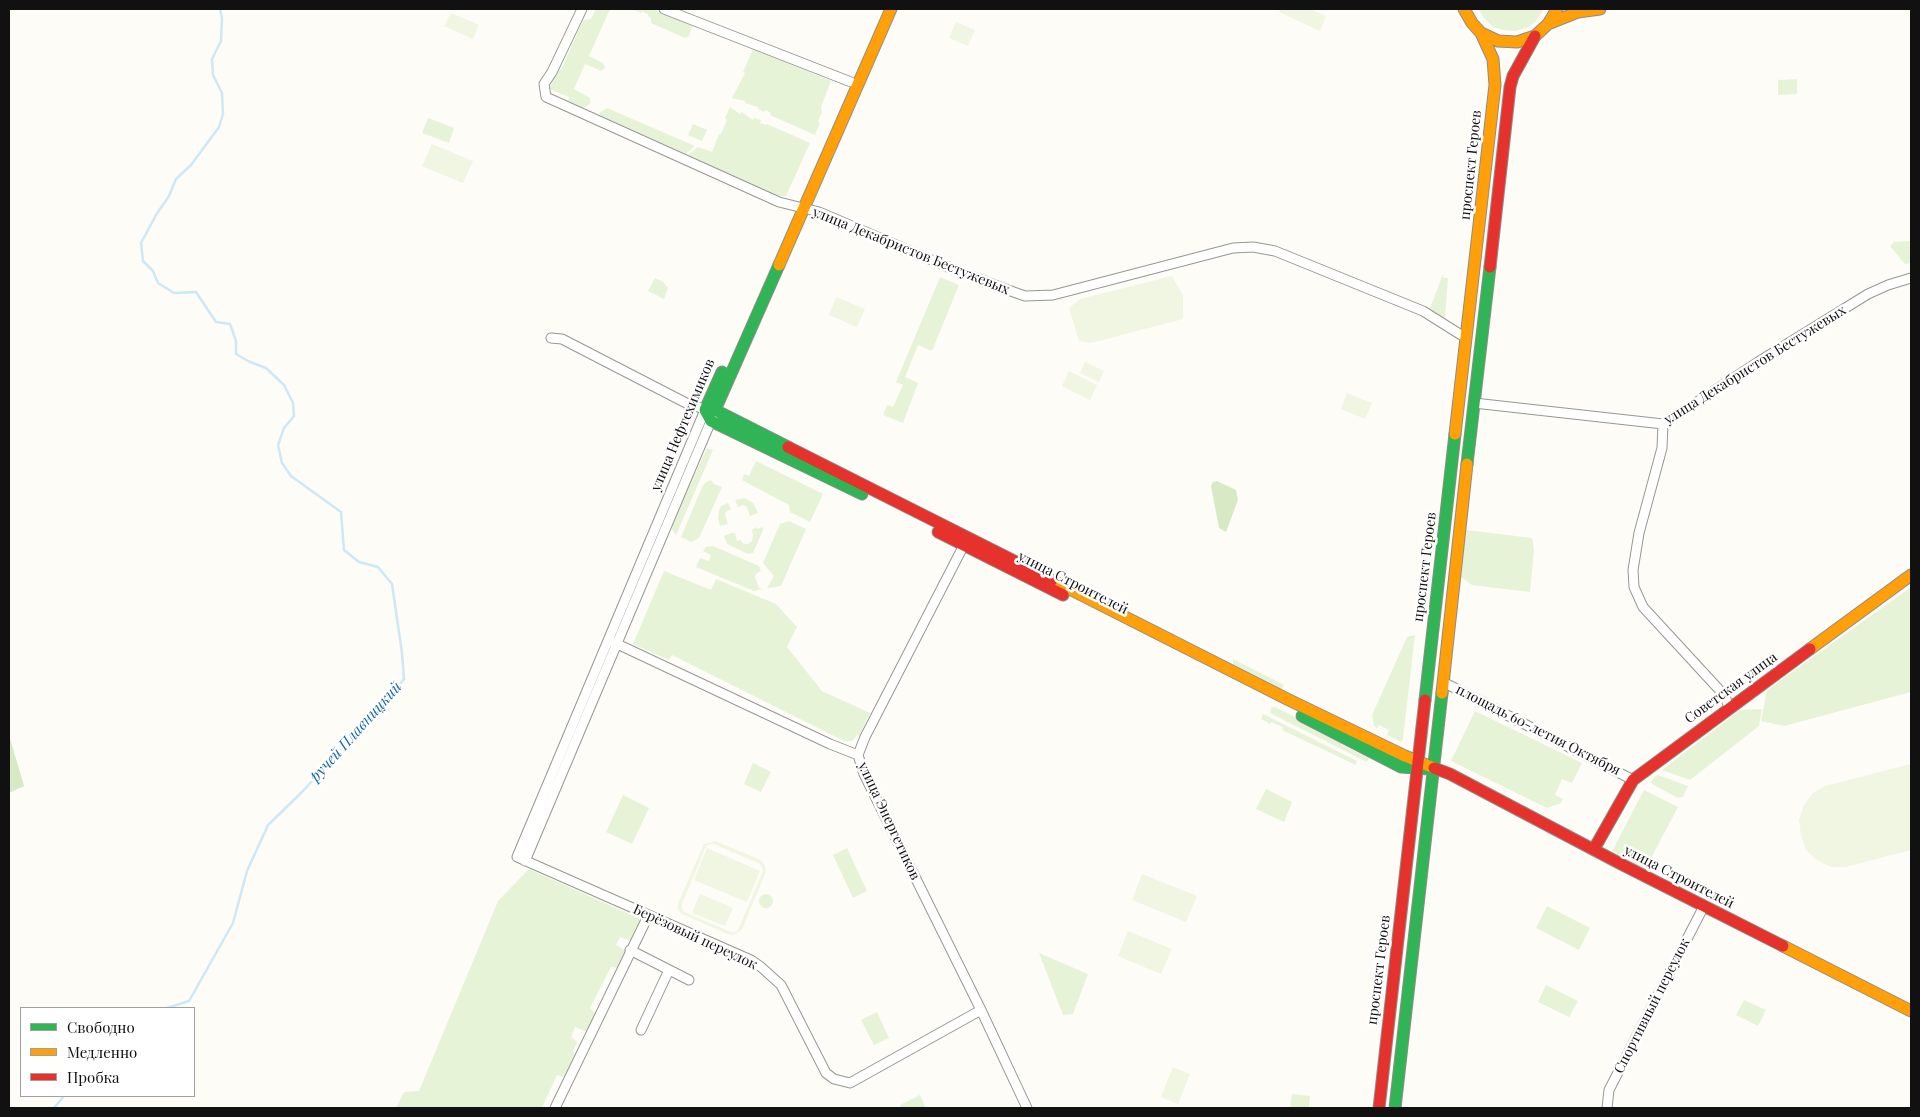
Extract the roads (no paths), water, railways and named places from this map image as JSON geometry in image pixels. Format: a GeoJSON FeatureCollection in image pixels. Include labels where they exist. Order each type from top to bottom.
{"type":"FeatureCollection","features":[{"type":"Feature","properties":{"kind":"street","name":"улица Декабристов Бестужевых"},"geometry":{"type":"LineString","coordinates":[[582,9],[556,66],[544,84],[546,97],[779,202],[820,212],[943,265],[1025,296],[1038,297],[1068,292],[1233,248],[1253,246],[1266,248],[1282,254],[1423,311],[1466,338]]}},
{"type":"Feature","properties":{"kind":"street"},"geometry":{"type":"LineString","coordinates":[[664,9],[851,82]]}},
{"type":"Feature","properties":{"kind":"street","name":"улица Нефтехимиков"},"geometry":{"type":"LineString","coordinates":[[521,859],[612,642],[800,207],[851,82],[884,9]]}},
{"type":"Feature","properties":{"kind":"street"},"geometry":{"type":"LineString","coordinates":[[800,207],[891,9]]}},
{"type":"Feature","properties":{"kind":"street","name":"проспект Героев"},"geometry":{"type":"LineString","coordinates":[[1379,1108],[1495,85],[1494,59],[1481,33],[1472,23],[1464,9]]}},
{"type":"Feature","properties":{"kind":"street"},"geometry":{"type":"LineString","coordinates":[[1395,1108],[1511,81],[1535,36],[1548,24],[1557,9]]}},
{"type":"Feature","properties":{"kind":"street"},"geometry":{"type":"LineString","coordinates":[[1548,24],[1578,12],[1600,9]]}},
{"type":"Feature","properties":{"kind":"street"},"geometry":{"type":"LineString","coordinates":[[1481,33],[1498,41],[1517,42],[1535,36]]}},
{"type":"Feature","properties":{"kind":"street","name":"улица Декабристов Бестужевых"},"geometry":{"type":"LineString","coordinates":[[1474,403],[1663,424],[1868,294],[1911,278]]}},
{"type":"Feature","properties":{"kind":"street","name":"улица Строителей"},"geometry":{"type":"LineString","coordinates":[[551,338],[562,338],[912,518],[966,541],[1401,767],[1418,765],[1450,774],[1530,817],[1911,1011]]}},
{"type":"Feature","properties":{"kind":"street"},"geometry":{"type":"LineString","coordinates":[[1663,424],[1662,448],[1639,533],[1633,570],[1634,587],[1643,607],[1728,700],[1729,708]]}},
{"type":"Feature","properties":{"kind":"street"},"geometry":{"type":"LineString","coordinates":[[858,755],[865,736],[966,541]]}},
{"type":"Feature","properties":{"kind":"street","name":"Советская улица"},"geometry":{"type":"LineString","coordinates":[[1594,849],[1633,780],[1911,575]]}},
{"type":"Feature","properties":{"kind":"street","name":"улица Энергетиков"},"geometry":{"type":"LineString","coordinates":[[612,642],[830,744],[858,755],[864,774],[981,1010],[1027,1108]]}},
{"type":"Feature","properties":{"kind":"street","name":"площадь 60-летия Октября"},"geometry":{"type":"LineString","coordinates":[[1443,682],[1633,780]]}},
{"type":"Feature","properties":{"kind":"street","name":"Берёзовый переулок"},"geometry":{"type":"LineString","coordinates":[[521,859],[751,960],[761,967],[781,985],[826,1073],[834,1079],[850,1083],[981,1010]]}},
{"type":"Feature","properties":{"kind":"street","name":"Спортивный переулок"},"geometry":{"type":"LineString","coordinates":[[1608,1108],[1609,1090],[1704,906]]}},
{"type":"Feature","properties":{"kind":"street"},"geometry":{"type":"LineString","coordinates":[[555,1108],[648,916]]}},
{"type":"Feature","properties":{"kind":"street"},"geometry":{"type":"LineString","coordinates":[[630,950],[689,980]]}},
{"type":"Feature","properties":{"kind":"street"},"geometry":{"type":"LineString","coordinates":[[641,1030],[669,970]]}},
{"type":"Feature","properties":{"kind":"waterway","name":"ручей Плавницкий"},"geometry":{"type":"LineString","coordinates":[[170,1007],[189,1001],[233,923],[247,871],[268,825],[302,792],[404,679],[392,584],[378,567],[359,562],[344,550],[341,512],[291,476],[282,463],[278,445],[284,428],[294,416],[293,403],[284,385],[266,368],[236,354],[236,341],[230,324],[216,322],[196,292],[174,293],[158,283],[153,271],[143,261],[141,243],[156,215],[169,196],[176,179],[191,165],[219,127],[223,114],[222,93],[213,75],[212,59],[221,41],[222,18],[220,9]]}},
{"type":"Feature","properties":{"kind":"waterway","name":"ручей Плавницкий"},"geometry":{"type":"LineString","coordinates":[[54,1108],[63,1097]]}}]}
